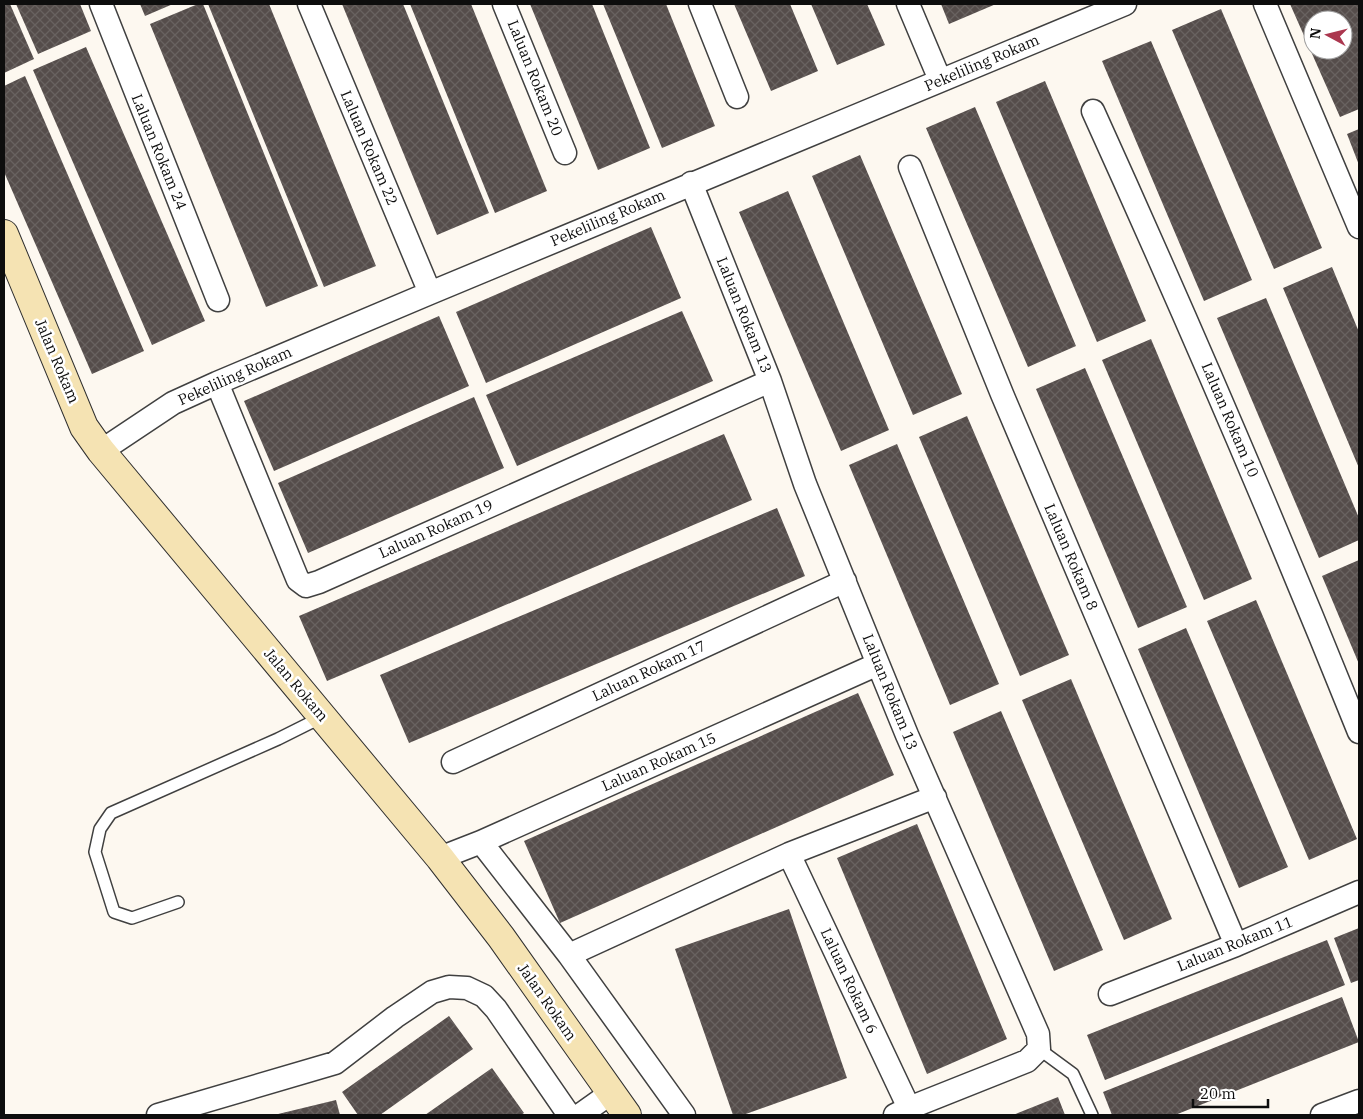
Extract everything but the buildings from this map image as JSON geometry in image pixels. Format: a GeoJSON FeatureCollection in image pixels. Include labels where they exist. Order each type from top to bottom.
{"type":"FeatureCollection","features":[{"type":"Feature","properties":{"kind":"main road","name":"Jalan Rokam"},"geometry":{"type":"LineString","coordinates":[[4,234],[84,427],[101,452],[440,858],[501,937],[627,1115]]}},
{"type":"Feature","properties":{"kind":"street","name":"Laluan Rokam 24"},"geometry":{"type":"LineString","coordinates":[[101,4],[218,300]]}},
{"type":"Feature","properties":{"kind":"street","name":"Laluan Rokam 22"},"geometry":{"type":"LineString","coordinates":[[309,4],[430,293]]}},
{"type":"Feature","properties":{"kind":"street","name":"Laluan Rokam 20"},"geometry":{"type":"LineString","coordinates":[[504,4],[565,153]]}},
{"type":"Feature","properties":{"kind":"street"},"geometry":{"type":"LineString","coordinates":[[700,4],[737,97]]}},
{"type":"Feature","properties":{"kind":"street"},"geometry":{"type":"LineString","coordinates":[[908,4],[940,80]]}},
{"type":"Feature","properties":{"kind":"street","name":"Pekeliling Rokam"},"geometry":{"type":"LineString","coordinates":[[101,452],[173,403],[216,383],[691,183],[1125,4]]}},
{"type":"Feature","properties":{"kind":"street"},"geometry":{"type":"LineString","coordinates":[[1265,4],[1359,228]]}},
{"type":"Feature","properties":{"kind":"street","name":"Laluan Rokam 10"},"geometry":{"type":"LineString","coordinates":[[1093,111],[1184,311],[1297,576],[1359,732]]}},
{"type":"Feature","properties":{"kind":"street","name":"Laluan Rokam 8"},"geometry":{"type":"LineString","coordinates":[[910,167],[1002,394],[1236,945]]}},
{"type":"Feature","properties":{"kind":"street","name":"Laluan Rokam 13"},"geometry":{"type":"LineString","coordinates":[[691,183],[770,380],[805,484],[934,797],[1038,1034],[1039,1049]]}},
{"type":"Feature","properties":{"kind":"street","name":"Laluan Rokam 19"},"geometry":{"type":"LineString","coordinates":[[216,383],[298,580],[306,586],[319,582],[770,380]]}},
{"type":"Feature","properties":{"kind":"street","name":"Laluan Rokam 17"},"geometry":{"type":"LineString","coordinates":[[453,762],[845,581]]}},
{"type":"Feature","properties":{"kind":"street","name":"Laluan Rokam 15"},"geometry":{"type":"LineString","coordinates":[[440,858],[481,842],[878,664]]}},
{"type":"Feature","properties":{"kind":"street"},"geometry":{"type":"LineString","coordinates":[[568,955],[789,854],[934,797]]}},
{"type":"Feature","properties":{"kind":"street"},"geometry":{"type":"LineString","coordinates":[[481,842],[568,955],[684,1115]]}},
{"type":"Feature","properties":{"kind":"street","name":"Laluan Rokam 6"},"geometry":{"type":"LineString","coordinates":[[789,854],[902,1112]]}},
{"type":"Feature","properties":{"kind":"street","name":"Laluan Rokam 11"},"geometry":{"type":"LineString","coordinates":[[1110,994],[1236,945],[1359,892]]}},
{"type":"Feature","properties":{"kind":"street"},"geometry":{"type":"LineString","coordinates":[[158,1115],[335,1063],[395,1017],[432,992],[449,987],[467,988],[484,996],[496,1009],[569,1115]]}},
{"type":"Feature","properties":{"kind":"street"},"geometry":{"type":"LineString","coordinates":[[902,1112],[1027,1061],[1039,1049]]}},
{"type":"Feature","properties":{"kind":"street"},"geometry":{"type":"LineString","coordinates":[[580,1115],[611,1093]]}},
{"type":"Feature","properties":{"kind":"street"},"geometry":{"type":"LineString","coordinates":[[1322,1115],[1359,1101]]}},
{"type":"Feature","properties":{"kind":"lane"},"geometry":{"type":"LineString","coordinates":[[178,902],[132,918],[114,912],[95,852],[100,828],[111,813],[278,739],[322,716]]}},
{"type":"Feature","properties":{"kind":"lane"},"geometry":{"type":"LineString","coordinates":[[1039,1049],[1074,1074],[1092,1115]]}}]}
